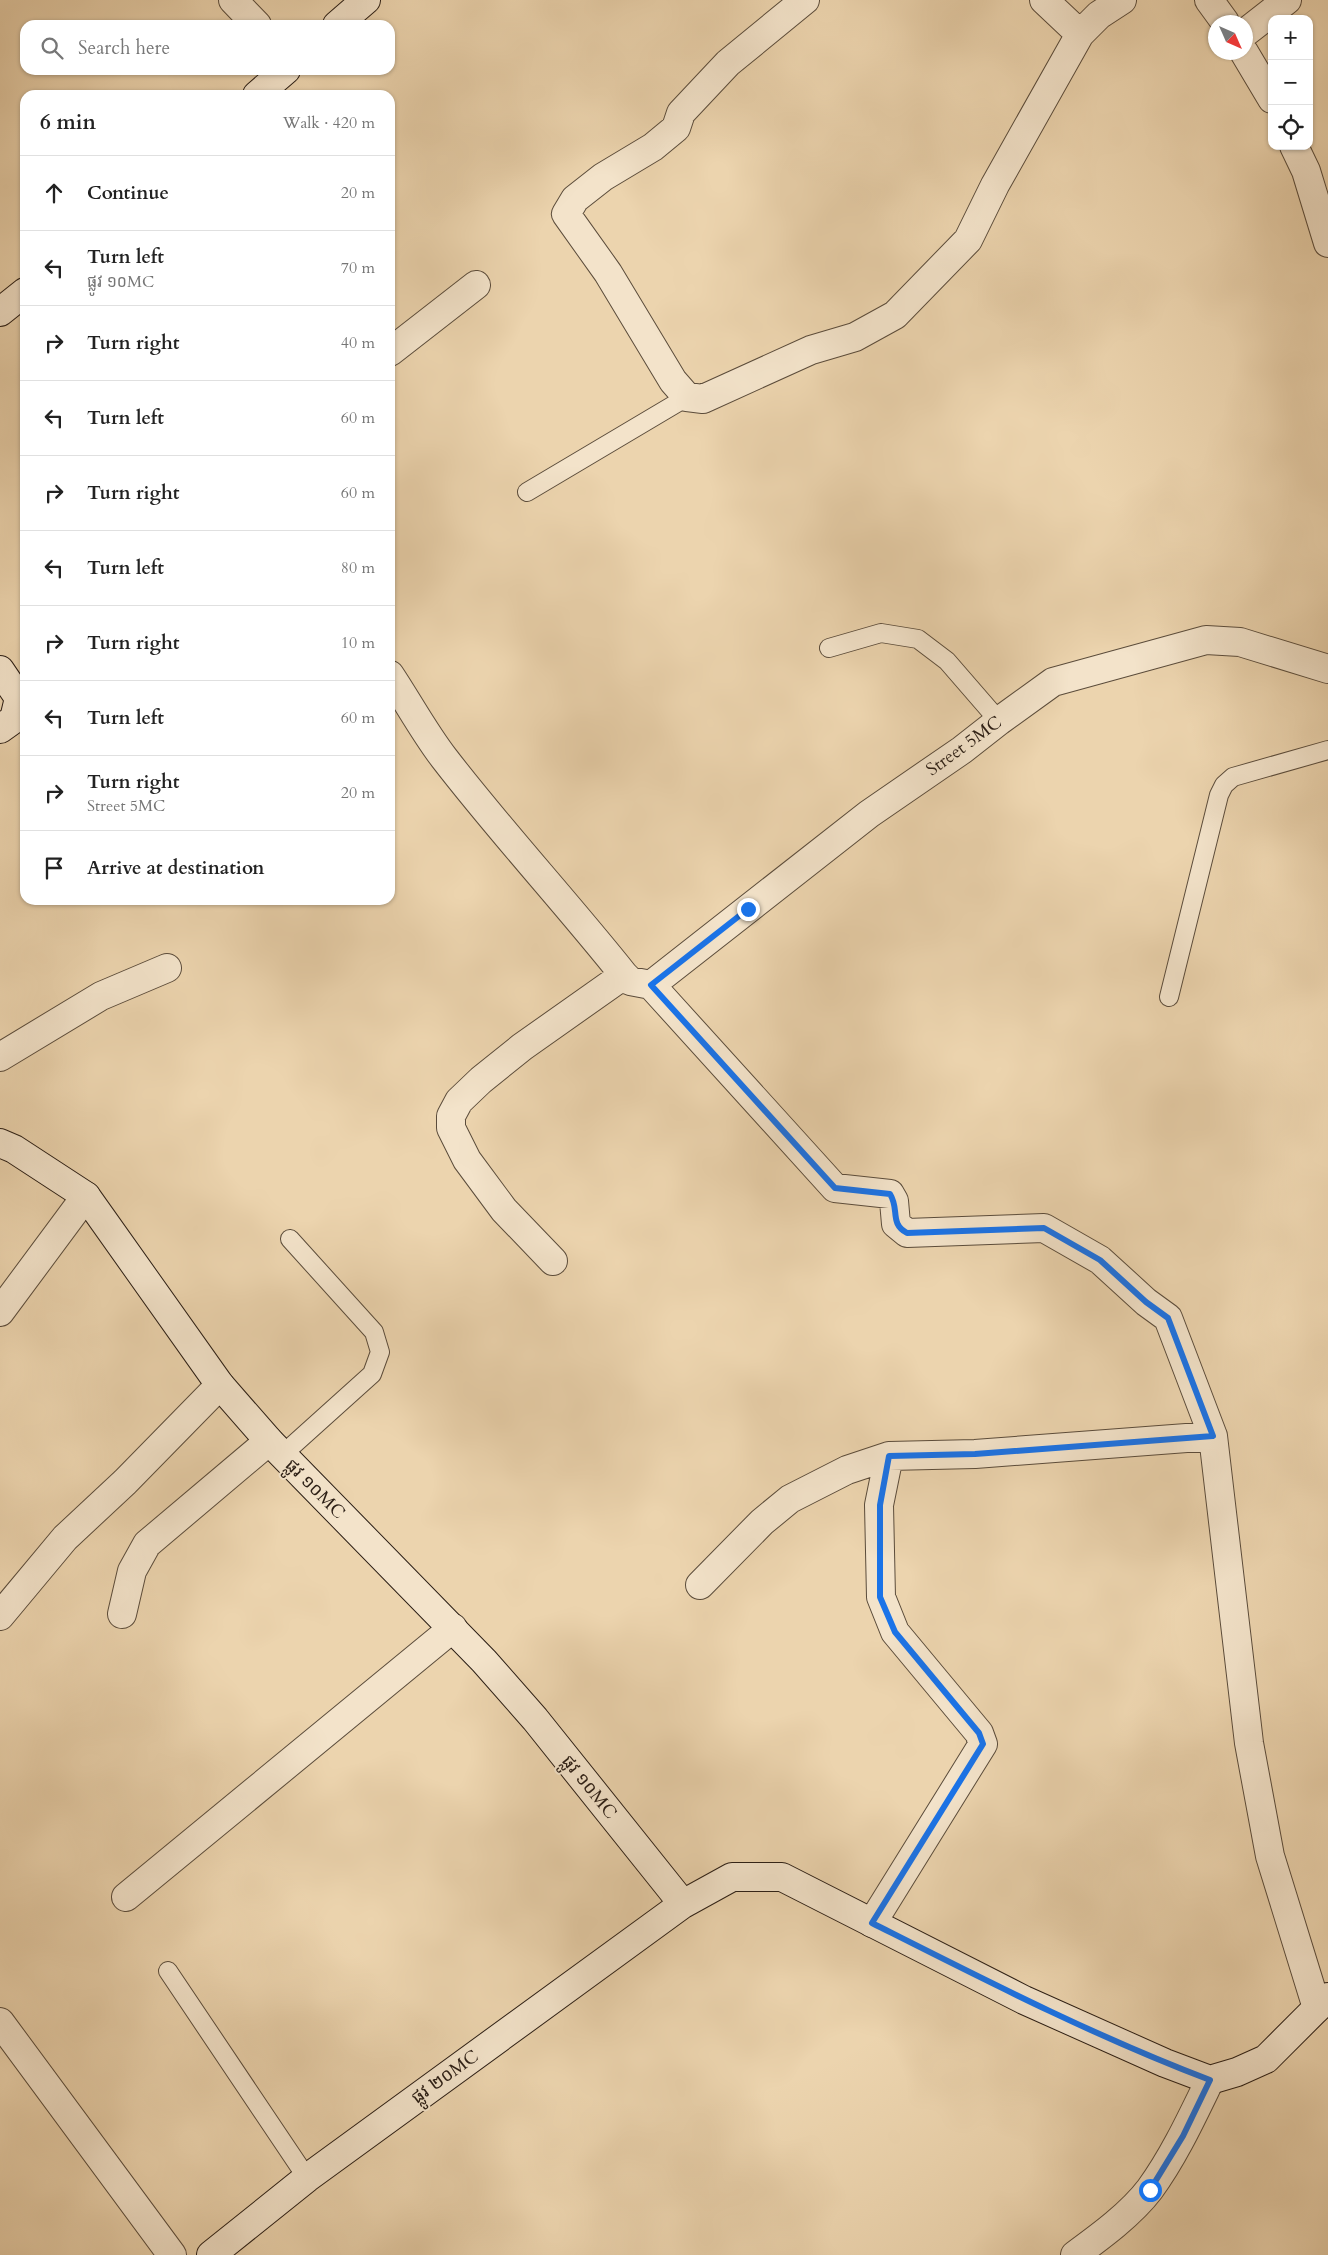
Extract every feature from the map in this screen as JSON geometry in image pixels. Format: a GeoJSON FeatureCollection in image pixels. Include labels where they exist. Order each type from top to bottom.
{"type":"FeatureCollection","features":[{"type":"Feature","properties":{"kind":"street"},"geometry":{"type":"LineString","coordinates":[[233,0],[252,20]]}},
{"type":"Feature","properties":{"kind":"street"},"geometry":{"type":"LineString","coordinates":[[343,20],[366,0]]}},
{"type":"Feature","properties":{"kind":"street"},"geometry":{"type":"LineString","coordinates":[[805,0],[722,69],[681,114],[676,128],[653,147],[603,177],[575,199],[566,214],[608,273],[673,381],[687,397],[703,399],[811,350],[854,338],[895,316],[968,240],[995,185],[1080,34],[1099,15],[1122,0]]}},
{"type":"Feature","properties":{"kind":"street"},"geometry":{"type":"LineString","coordinates":[[1044,0],[1080,34]]}},
{"type":"Feature","properties":{"kind":"street"},"geometry":{"type":"LineString","coordinates":[[1209,0],[1220,15]]}},
{"type":"Feature","properties":{"kind":"street"},"geometry":{"type":"LineString","coordinates":[[1253,27],[1287,0]]}},
{"type":"Feature","properties":{"kind":"street"},"geometry":{"type":"LineString","coordinates":[[1249,60],[1268,92]]}},
{"type":"Feature","properties":{"kind":"street"},"geometry":{"type":"LineString","coordinates":[[263,90],[280,75]]}},
{"type":"Feature","properties":{"kind":"street"},"geometry":{"type":"LineString","coordinates":[[1296,150],[1306,172],[1328,242]]}},
{"type":"Feature","properties":{"kind":"street"},"geometry":{"type":"LineString","coordinates":[[395,348],[476,285]]}},
{"type":"Feature","properties":{"kind":"street"},"geometry":{"type":"LineString","coordinates":[[0,312],[20,296]]}},
{"type":"Feature","properties":{"kind":"street","name":"Street 5MC"},"geometry":{"type":"LineString","coordinates":[[651,985],[869,814],[962,750],[1053,682],[1206,640],[1240,642],[1328,669]]}},
{"type":"Feature","properties":{"kind":"street"},"geometry":{"type":"LineString","coordinates":[[0,670],[20,695]]}},
{"type":"Feature","properties":{"kind":"street"},"geometry":{"type":"LineString","coordinates":[[395,683],[442,756],[507,837],[572,910],[624,975],[630,981],[651,985],[835,1188],[890,1194],[894,1201],[896,1224],[907,1233],[1044,1228],[1100,1260],[1146,1302],[1168,1318],[1213,1436],[1249,1743],[1270,1856],[1323,2002],[1266,2059],[1237,2072],[1210,2080],[1165,2063],[1024,2000],[782,1876],[732,1877],[683,1904]]}},
{"type":"Feature","properties":{"kind":"street"},"geometry":{"type":"LineString","coordinates":[[0,729],[14,719],[20,702]]}},
{"type":"Feature","properties":{"kind":"street"},"geometry":{"type":"LineString","coordinates":[[0,1057],[101,996],[167,968]]}},
{"type":"Feature","properties":{"kind":"street"},"geometry":{"type":"LineString","coordinates":[[553,1261],[504,1210],[467,1160],[451,1128],[451,1116],[459,1102],[481,1080],[522,1047],[624,975]]}},
{"type":"Feature","properties":{"kind":"street","name":"ផ្លូវ ១០MC"},"geometry":{"type":"LineString","coordinates":[[0,1143],[86,1196],[220,1385],[275,1448],[484,1661],[535,1719],[683,1904]]}},
{"type":"Feature","properties":{"kind":"street"},"geometry":{"type":"LineString","coordinates":[[0,1312],[86,1196]]}},
{"type":"Feature","properties":{"kind":"street"},"geometry":{"type":"LineString","coordinates":[[0,1616],[65,1538],[125,1482],[220,1385]]}},
{"type":"Feature","properties":{"kind":"street"},"geometry":{"type":"LineString","coordinates":[[700,1585],[762,1522],[790,1499],[847,1470],[889,1456],[975,1454],[1213,1436]]}},
{"type":"Feature","properties":{"kind":"street"},"geometry":{"type":"LineString","coordinates":[[122,1614],[132,1571],[147,1544],[275,1448]]}},
{"type":"Feature","properties":{"kind":"street"},"geometry":{"type":"LineString","coordinates":[[872,1923],[983,1744],[979,1733],[895,1632],[880,1597],[880,1505],[889,1456]]}},
{"type":"Feature","properties":{"kind":"street"},"geometry":{"type":"LineString","coordinates":[[126,1897],[453,1628]]}},
{"type":"Feature","properties":{"kind":"street","name":"ផ្លូវ ២០MC"},"geometry":{"type":"LineString","coordinates":[[211,2255],[307,2178],[683,1904]]}},
{"type":"Feature","properties":{"kind":"street"},"geometry":{"type":"LineString","coordinates":[[0,2022],[172,2255]]}},
{"type":"Feature","properties":{"kind":"street"},"geometry":{"type":"LineString","coordinates":[[1075,2255],[1107,2232],[1150,2190],[1183,2136],[1210,2080]]}},
{"type":"Feature","properties":{"kind":"lane"},"geometry":{"type":"LineString","coordinates":[[527,492],[687,397]]}},
{"type":"Feature","properties":{"kind":"lane"},"geometry":{"type":"LineString","coordinates":[[829,648],[881,633],[918,639],[946,660],[999,721]]}},
{"type":"Feature","properties":{"kind":"lane"},"geometry":{"type":"LineString","coordinates":[[1169,997],[1219,795],[1224,785],[1233,777],[1328,750]]}},
{"type":"Feature","properties":{"kind":"lane"},"geometry":{"type":"LineString","coordinates":[[275,1448],[372,1374],[380,1352],[374,1332],[290,1239]]}},
{"type":"Feature","properties":{"kind":"lane"},"geometry":{"type":"LineString","coordinates":[[168,1971],[307,2178]]}},
{"type":"Feature","properties":{"kind":"route"},"geometry":{"type":"LineString","coordinates":[[748,909],[651,985],[835,1188],[890,1194],[894,1201],[896,1224],[901,1230],[907,1233],[1044,1228],[1100,1260],[1146,1302],[1168,1318],[1213,1436],[975,1454],[889,1456],[880,1505],[880,1597],[895,1632],[966,1716],[979,1733],[983,1744],[872,1923],[1024,2000],[1165,2063],[1210,2080],[1183,2136],[1150,2190]]}}]}
